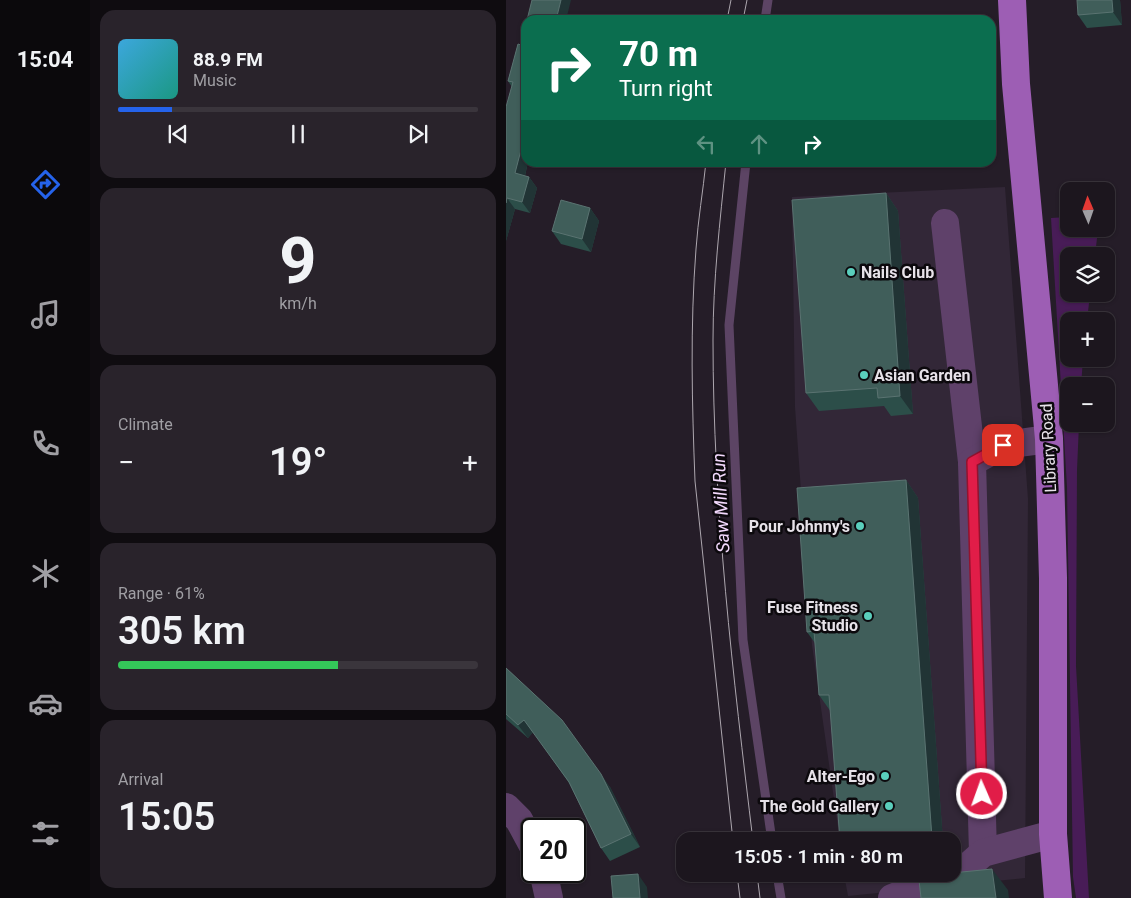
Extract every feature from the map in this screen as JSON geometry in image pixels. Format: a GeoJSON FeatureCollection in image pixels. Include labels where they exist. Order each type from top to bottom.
{"type":"FeatureCollection","features":[{"type":"Feature","properties":{"kind":"main road","name":"Library Road"},"geometry":{"type":"LineString","coordinates":[[1012,0],[1016,84],[1049,439],[1054,578],[1053,834],[1058,898]]}},
{"type":"Feature","properties":{"kind":"street"},"geometry":{"type":"LineString","coordinates":[[945,223],[972,462],[983,853]]}},
{"type":"Feature","properties":{"kind":"street"},"geometry":{"type":"LineString","coordinates":[[972,462],[1003,445],[1049,439]]}},
{"type":"Feature","properties":{"kind":"street"},"geometry":{"type":"LineString","coordinates":[[506,807],[521,824]]}},
{"type":"Feature","properties":{"kind":"street"},"geometry":{"type":"LineString","coordinates":[[892,898],[912,890],[948,884],[983,853],[1053,834]]}},
{"type":"Feature","properties":{"kind":"street"},"geometry":{"type":"LineString","coordinates":[[546,883],[549,898]]}},
{"type":"Feature","properties":{"kind":"shaded area"},"geometry":{"type":"Polygon","coordinates":[[[1005,187],[1028,499],[1025,878],[848,896],[845,882],[961,882],[961,832],[839,832],[812,645],[795,407],[792,197],[1005,187]]]}},
{"type":"Feature","properties":{"kind":"shaded area"},"geometry":{"type":"Polygon","coordinates":[[[1060,217],[1060,238],[1097,238],[1096,247],[1060,247],[1060,302],[1089,302],[1088,312],[1060,312],[1060,367],[1082,367],[1082,377],[1060,377],[1051,218],[1060,217]]]}},
{"type":"Feature","properties":{"kind":"shaded area"},"geometry":{"type":"Polygon","coordinates":[[[1064,432],[1079,432],[1076,666],[1089,898],[1076,898],[1073,877],[1067,487],[1064,432]]]}},
{"type":"Feature","properties":{"kind":"building"},"geometry":{"type":"Polygon","coordinates":[[[532,0],[561,0],[557,15],[528,15],[532,0]]]}},
{"type":"Feature","properties":{"kind":"building"},"geometry":{"type":"Polygon","coordinates":[[[1077,0],[1112,0],[1113,12],[1078,15],[1077,0]]]}},
{"type":"Feature","properties":{"kind":"building"},"geometry":{"type":"Polygon","coordinates":[[[518,44],[521,45],[521,150],[515,173],[529,177],[522,202],[507,198],[506,203],[506,107],[513,82],[508,81],[518,44]]]}},
{"type":"Feature","properties":{"kind":"building"},"geometry":{"type":"Polygon","coordinates":[[[886,193],[900,396],[878,398],[877,388],[806,393],[792,200],[886,193]]]}},
{"type":"Feature","properties":{"kind":"building"},"geometry":{"type":"Polygon","coordinates":[[[561,200],[590,208],[582,239],[552,231],[561,200]]]}},
{"type":"Feature","properties":{"kind":"building"},"geometry":{"type":"Polygon","coordinates":[[[906,480],[932,832],[839,832],[829,695],[819,695],[814,631],[807,632],[797,488],[906,480]]]}},
{"type":"Feature","properties":{"kind":"building"},"geometry":{"type":"Polygon","coordinates":[[[506,668],[562,720],[601,774],[631,834],[601,848],[569,782],[524,720],[518,725],[506,714],[506,668]]]}},
{"type":"Feature","properties":{"kind":"building"},"geometry":{"type":"Polygon","coordinates":[[[992,869],[996,898],[921,898],[919,882],[961,882],[961,872],[992,869]]]}},
{"type":"Feature","properties":{"kind":"building"},"geometry":{"type":"Polygon","coordinates":[[[638,874],[640,898],[613,898],[611,876],[638,874]]]}},
{"type":"Feature","properties":{"kind":"waterway","name":"Saw Mill Run"},"geometry":{"type":"LineString","coordinates":[[766,15],[768,0]]}},
{"type":"Feature","properties":{"kind":"waterway","name":"Saw Mill Run"},"geometry":{"type":"LineString","coordinates":[[745,167],[729,325],[743,640],[771,832]]}},
{"type":"Feature","properties":{"kind":"waterway","name":"Saw Mill Run"},"geometry":{"type":"LineString","coordinates":[[778,882],[781,898]]}},
{"type":"Feature","properties":{"kind":"tram line"},"geometry":{"type":"LineString","coordinates":[[728,15],[731,0]]}},
{"type":"Feature","properties":{"kind":"tram line"},"geometry":{"type":"LineString","coordinates":[[744,15],[747,0]]}},
{"type":"Feature","properties":{"kind":"tram line"},"geometry":{"type":"LineString","coordinates":[[705,167],[697,238],[692,336],[695,481],[732,832]]}},
{"type":"Feature","properties":{"kind":"tram line"},"geometry":{"type":"LineString","coordinates":[[725,167],[714,296],[713,340],[716,466],[725,591],[752,832]]}},
{"type":"Feature","properties":{"kind":"tram line"},"geometry":{"type":"LineString","coordinates":[[738,882],[740,898]]}},
{"type":"Feature","properties":{"kind":"tram line"},"geometry":{"type":"LineString","coordinates":[[758,882],[760,898]]}},
{"type":"Feature","properties":{"kind":"place","name":"Nails Club"},"geometry":{"type":"Point","coordinates":[851,272]}},
{"type":"Feature","properties":{"kind":"place","name":"Asian Garden"},"geometry":{"type":"Point","coordinates":[864,375]}},
{"type":"Feature","properties":{"kind":"place","name":"Pour Johnny's"},"geometry":{"type":"Point","coordinates":[860,526]}},
{"type":"Feature","properties":{"kind":"place","name":"Fuse Fitness Studio"},"geometry":{"type":"Point","coordinates":[868,616]}},
{"type":"Feature","properties":{"kind":"place","name":"Alter-Ego"},"geometry":{"type":"Point","coordinates":[885,776]}},
{"type":"Feature","properties":{"kind":"place","name":"The Gold Gallery"},"geometry":{"type":"Point","coordinates":[889,806]}},
{"type":"Feature","properties":{"kind":"route"},"geometry":{"type":"LineString","coordinates":[[982,794],[972,462],[1003,445]]}}]}
